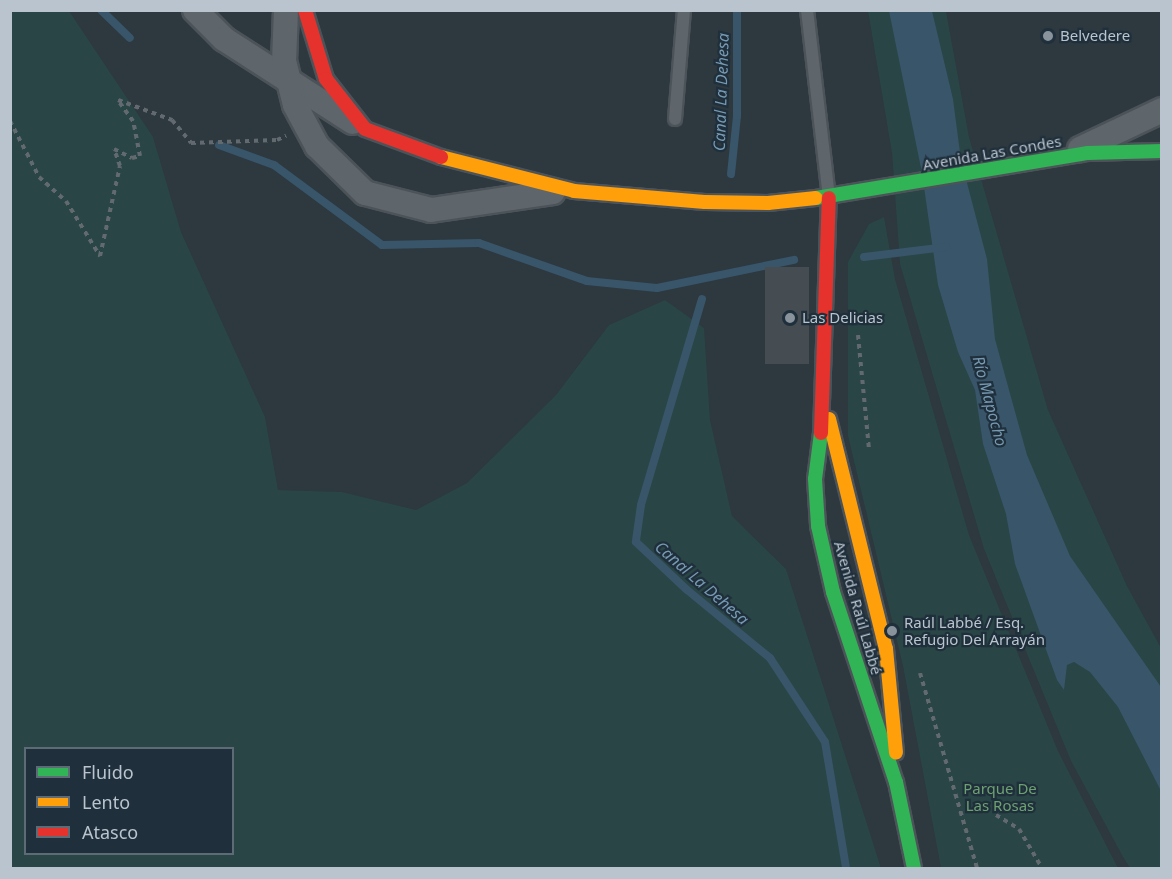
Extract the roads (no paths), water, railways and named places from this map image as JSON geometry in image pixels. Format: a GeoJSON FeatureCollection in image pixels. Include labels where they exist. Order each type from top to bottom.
{"type":"FeatureCollection","features":[{"type":"Feature","properties":{"kind":"street"},"geometry":{"type":"LineString","coordinates":[[195,10],[224,39],[288,83],[365,129]]}},
{"type":"Feature","properties":{"kind":"street"},"geometry":{"type":"LineString","coordinates":[[286,10],[282,38],[288,83],[304,127],[316,147],[348,180],[365,193],[399,205],[440,209],[524,194],[574,190]]}},
{"type":"Feature","properties":{"kind":"street"},"geometry":{"type":"LineString","coordinates":[[305,10],[316,56],[326,79],[365,129]]}},
{"type":"Feature","properties":{"kind":"street"},"geometry":{"type":"LineString","coordinates":[[1060,158],[1161,110]]}},
{"type":"Feature","properties":{"kind":"street","name":"Avenida Las Condes"},"geometry":{"type":"LineString","coordinates":[[365,129],[452,161],[574,190],[705,202],[829,198],[1060,158],[1117,150],[1161,151]]}},
{"type":"Feature","properties":{"kind":"street","name":"Avenida Raúl Labbé"},"geometry":{"type":"LineString","coordinates":[[829,198],[825,403],[816,479],[826,566],[896,782],[914,868]]}},
{"type":"Feature","properties":{"kind":"street","name":"Avenida Raúl Labbé"},"geometry":{"type":"LineString","coordinates":[[825,403],[887,660],[897,730],[896,782]]}},
{"type":"Feature","properties":{"kind":"street"},"geometry":{"type":"LineString","coordinates":[[826,566],[829,558],[843,550],[852,551],[865,564]]}},
{"type":"Feature","properties":{"kind":"lane"},"geometry":{"type":"LineString","coordinates":[[675,119],[684,10]]}},
{"type":"Feature","properties":{"kind":"lane"},"geometry":{"type":"LineString","coordinates":[[807,10],[828,168],[829,198]]}},
{"type":"Feature","properties":{"kind":"water","name":"Río Mapocho"},"geometry":{"type":"Polygon","coordinates":[[[889,11],[932,11],[953,99],[961,160],[987,259],[995,339],[1027,455],[1070,556],[1161,687],[1161,791],[1118,707],[1090,672],[1074,662],[1067,665],[1064,690],[1057,680],[1015,564],[1006,514],[983,444],[975,390],[958,352],[938,285],[922,173],[889,11]]]}},
{"type":"Feature","properties":{"kind":"waterway"},"geometry":{"type":"LineString","coordinates":[[101,10],[130,38]]}},
{"type":"Feature","properties":{"kind":"waterway","name":"Canal La Dehesa"},"geometry":{"type":"LineString","coordinates":[[731,174],[737,116],[737,10]]}},
{"type":"Feature","properties":{"kind":"waterway"},"geometry":{"type":"LineString","coordinates":[[219,145],[274,165],[382,245],[479,243],[587,281],[657,288],[794,260]]}},
{"type":"Feature","properties":{"kind":"waterway"},"geometry":{"type":"LineString","coordinates":[[864,257],[946,247]]}},
{"type":"Feature","properties":{"kind":"waterway","name":"Canal La Dehesa"},"geometry":{"type":"LineString","coordinates":[[702,299],[641,505],[636,542],[686,589],[770,658],[825,742],[846,868]]}},
{"type":"Feature","properties":{"kind":"place","name":"Belvedere"},"geometry":{"type":"Point","coordinates":[1048,36]}},
{"type":"Feature","properties":{"kind":"place","name":"Las Delicias"},"geometry":{"type":"Point","coordinates":[790,318]}},
{"type":"Feature","properties":{"kind":"place","name":"Raúl Labbé / Esq. Refugio Del Arrayán"},"geometry":{"type":"Point","coordinates":[892,631]}},
{"type":"Feature","properties":{"kind":"park label","name":"Parque De Las Rosas"},"geometry":{"type":"Point","coordinates":[1000,796]}}]}
